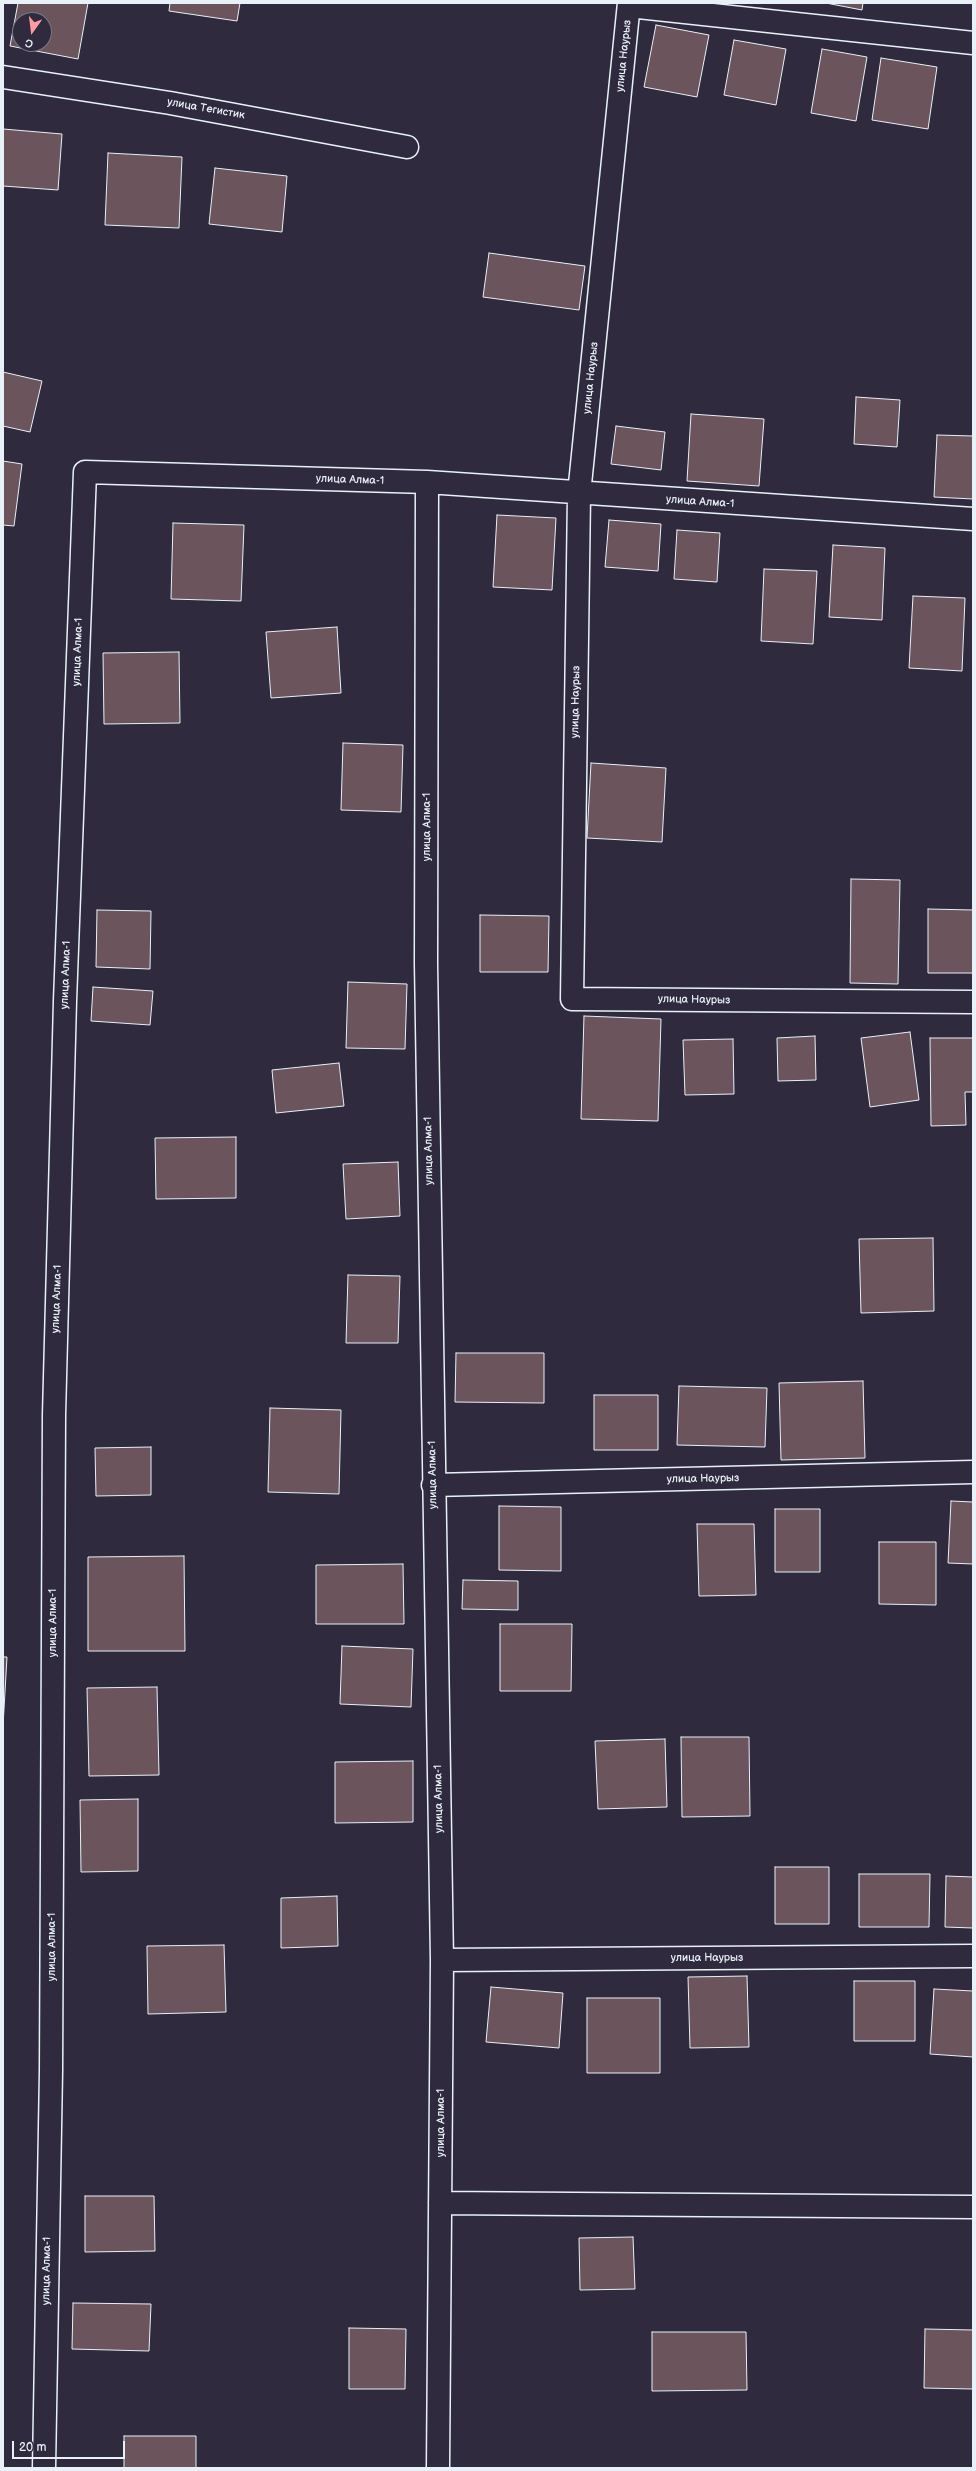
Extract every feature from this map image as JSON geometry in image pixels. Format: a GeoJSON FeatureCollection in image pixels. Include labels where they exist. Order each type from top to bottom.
{"type":"FeatureCollection","features":[{"type":"Feature","properties":{"kind":"street","name":"улица Наурыз"},"geometry":{"type":"LineString","coordinates":[[973,43],[629,4],[579,494],[572,999],[973,1002]]}},
{"type":"Feature","properties":{"kind":"street","name":"улица Тегистик"},"geometry":{"type":"LineString","coordinates":[[3,77],[170,103],[407,147]]}},
{"type":"Feature","properties":{"kind":"street","name":"улица Алма-1"},"geometry":{"type":"LineString","coordinates":[[44,2468],[51,2071],[54,1415],[65,1009],[85,472],[427,482],[579,494],[973,519]]}},
{"type":"Feature","properties":{"kind":"street","name":"улица Алма-1"},"geometry":{"type":"LineString","coordinates":[[427,482],[426,963],[433,1485],[442,1960],[438,2468]]}},
{"type":"Feature","properties":{"kind":"street","name":"улица Наурыз"},"geometry":{"type":"LineString","coordinates":[[433,1485],[973,1472]]}},
{"type":"Feature","properties":{"kind":"street","name":"улица Наурыз"},"geometry":{"type":"LineString","coordinates":[[442,1960],[973,1956]]}},
{"type":"Feature","properties":{"kind":"street"},"geometry":{"type":"LineString","coordinates":[[440,2203],[973,2207]]}},
{"type":"Feature","properties":{"kind":"building"},"geometry":{"type":"Polygon","coordinates":[[[18,3],[88,3],[78,59],[41,52],[52,52],[52,12],[16,12],[18,3]]]}},
{"type":"Feature","properties":{"kind":"building"},"geometry":{"type":"Polygon","coordinates":[[[170,3],[240,3],[237,21],[169,11],[170,3]]]}},
{"type":"Feature","properties":{"kind":"building"},"geometry":{"type":"Polygon","coordinates":[[[826,3],[863,3],[862,10],[826,3]]]}},
{"type":"Feature","properties":{"kind":"building"},"geometry":{"type":"Polygon","coordinates":[[[656,25],[709,35],[697,97],[644,87],[656,25]]]}},
{"type":"Feature","properties":{"kind":"building"},"geometry":{"type":"Polygon","coordinates":[[[12,35],[12,46],[10,46],[12,35]]]}},
{"type":"Feature","properties":{"kind":"building"},"geometry":{"type":"Polygon","coordinates":[[[734,40],[786,49],[776,105],[724,95],[734,40]]]}},
{"type":"Feature","properties":{"kind":"building"},"geometry":{"type":"Polygon","coordinates":[[[822,49],[867,57],[856,121],[811,113],[822,49]]]}},
{"type":"Feature","properties":{"kind":"building"},"geometry":{"type":"Polygon","coordinates":[[[881,58],[937,67],[928,129],[872,120],[881,58]]]}},
{"type":"Feature","properties":{"kind":"building"},"geometry":{"type":"Polygon","coordinates":[[[3,129],[62,134],[58,190],[3,186],[3,129]]]}},
{"type":"Feature","properties":{"kind":"building"},"geometry":{"type":"Polygon","coordinates":[[[108,153],[182,157],[179,228],[105,225],[108,153]]]}},
{"type":"Feature","properties":{"kind":"building"},"geometry":{"type":"Polygon","coordinates":[[[215,168],[287,176],[282,232],[209,224],[215,168]]]}},
{"type":"Feature","properties":{"kind":"building"},"geometry":{"type":"Polygon","coordinates":[[[489,253],[585,266],[579,310],[483,297],[489,253]]]}},
{"type":"Feature","properties":{"kind":"building"},"geometry":{"type":"Polygon","coordinates":[[[3,372],[42,381],[30,432],[3,426],[3,372]]]}},
{"type":"Feature","properties":{"kind":"building"},"geometry":{"type":"Polygon","coordinates":[[[856,397],[900,400],[897,447],[854,444],[856,397]]]}},
{"type":"Feature","properties":{"kind":"building"},"geometry":{"type":"Polygon","coordinates":[[[691,414],[764,419],[759,486],[687,481],[691,414]]]}},
{"type":"Feature","properties":{"kind":"building"},"geometry":{"type":"Polygon","coordinates":[[[616,426],[665,432],[661,470],[611,464],[616,426]]]}},
{"type":"Feature","properties":{"kind":"building"},"geometry":{"type":"Polygon","coordinates":[[[937,435],[973,436],[973,499],[934,497],[937,435]]]}},
{"type":"Feature","properties":{"kind":"building"},"geometry":{"type":"Polygon","coordinates":[[[3,461],[22,464],[14,526],[3,525],[3,461]]]}},
{"type":"Feature","properties":{"kind":"building"},"geometry":{"type":"Polygon","coordinates":[[[497,515],[556,518],[552,590],[493,587],[497,515]]]}},
{"type":"Feature","properties":{"kind":"building"},"geometry":{"type":"Polygon","coordinates":[[[609,520],[661,524],[658,571],[605,567],[609,520]]]}},
{"type":"Feature","properties":{"kind":"building"},"geometry":{"type":"Polygon","coordinates":[[[173,523],[244,525],[241,601],[171,599],[173,523]]]}},
{"type":"Feature","properties":{"kind":"building"},"geometry":{"type":"Polygon","coordinates":[[[677,530],[720,533],[717,582],[674,579],[677,530]]]}},
{"type":"Feature","properties":{"kind":"building"},"geometry":{"type":"Polygon","coordinates":[[[833,545],[885,548],[882,620],[829,617],[833,545]]]}},
{"type":"Feature","properties":{"kind":"building"},"geometry":{"type":"Polygon","coordinates":[[[764,569],[817,571],[813,644],[761,641],[764,569]]]}},
{"type":"Feature","properties":{"kind":"building"},"geometry":{"type":"Polygon","coordinates":[[[913,596],[965,598],[962,671],[909,668],[913,596]]]}},
{"type":"Feature","properties":{"kind":"building"},"geometry":{"type":"Polygon","coordinates":[[[337,627],[341,693],[271,698],[266,632],[337,627]]]}},
{"type":"Feature","properties":{"kind":"building"},"geometry":{"type":"Polygon","coordinates":[[[179,652],[180,723],[104,724],[103,653],[179,652]]]}},
{"type":"Feature","properties":{"kind":"building"},"geometry":{"type":"Polygon","coordinates":[[[343,743],[403,745],[401,812],[341,810],[343,743]]]}},
{"type":"Feature","properties":{"kind":"building"},"geometry":{"type":"Polygon","coordinates":[[[591,763],[666,768],[662,842],[587,838],[591,763]]]}},
{"type":"Feature","properties":{"kind":"building"},"geometry":{"type":"Polygon","coordinates":[[[851,879],[900,880],[898,984],[850,983],[851,879]]]}},
{"type":"Feature","properties":{"kind":"building"},"geometry":{"type":"Polygon","coordinates":[[[928,909],[973,910],[973,973],[928,973],[928,909]]]}},
{"type":"Feature","properties":{"kind":"building"},"geometry":{"type":"Polygon","coordinates":[[[97,910],[151,911],[150,969],[96,967],[97,910]]]}},
{"type":"Feature","properties":{"kind":"building"},"geometry":{"type":"Polygon","coordinates":[[[480,915],[549,916],[548,972],[480,972],[480,915]]]}},
{"type":"Feature","properties":{"kind":"building"},"geometry":{"type":"Polygon","coordinates":[[[348,982],[407,984],[405,1049],[346,1048],[348,982]]]}},
{"type":"Feature","properties":{"kind":"building"},"geometry":{"type":"Polygon","coordinates":[[[93,987],[153,991],[150,1025],[91,1021],[93,987]]]}},
{"type":"Feature","properties":{"kind":"building"},"geometry":{"type":"Polygon","coordinates":[[[584,1016],[661,1019],[658,1121],[581,1119],[584,1016]]]}},
{"type":"Feature","properties":{"kind":"building"},"geometry":{"type":"Polygon","coordinates":[[[910,1032],[919,1100],[870,1107],[861,1038],[910,1032]]]}},
{"type":"Feature","properties":{"kind":"building"},"geometry":{"type":"Polygon","coordinates":[[[815,1036],[816,1080],[778,1081],[777,1038],[815,1036]]]}},
{"type":"Feature","properties":{"kind":"building"},"geometry":{"type":"Polygon","coordinates":[[[930,1038],[973,1038],[973,1092],[965,1092],[966,1125],[931,1126],[930,1038]]]}},
{"type":"Feature","properties":{"kind":"building"},"geometry":{"type":"Polygon","coordinates":[[[733,1039],[734,1094],[685,1095],[683,1040],[733,1039]]]}},
{"type":"Feature","properties":{"kind":"building"},"geometry":{"type":"Polygon","coordinates":[[[339,1063],[344,1106],[276,1113],[272,1070],[339,1063]]]}},
{"type":"Feature","properties":{"kind":"building"},"geometry":{"type":"Polygon","coordinates":[[[236,1137],[236,1198],[156,1199],[155,1138],[236,1137]]]}},
{"type":"Feature","properties":{"kind":"building"},"geometry":{"type":"Polygon","coordinates":[[[398,1162],[400,1216],[346,1219],[343,1164],[398,1162]]]}},
{"type":"Feature","properties":{"kind":"building"},"geometry":{"type":"Polygon","coordinates":[[[933,1238],[934,1311],[861,1313],[859,1239],[933,1238]]]}},
{"type":"Feature","properties":{"kind":"building"},"geometry":{"type":"Polygon","coordinates":[[[348,1275],[400,1276],[398,1343],[346,1343],[348,1275]]]}},
{"type":"Feature","properties":{"kind":"building"},"geometry":{"type":"Polygon","coordinates":[[[456,1353],[544,1353],[544,1403],[455,1402],[456,1353]]]}},
{"type":"Feature","properties":{"kind":"building"},"geometry":{"type":"Polygon","coordinates":[[[863,1381],[865,1458],[781,1460],[779,1383],[863,1381]]]}},
{"type":"Feature","properties":{"kind":"building"},"geometry":{"type":"Polygon","coordinates":[[[679,1386],[767,1388],[765,1447],[677,1445],[679,1386]]]}},
{"type":"Feature","properties":{"kind":"building"},"geometry":{"type":"Polygon","coordinates":[[[594,1395],[658,1395],[658,1450],[594,1450],[594,1395]]]}},
{"type":"Feature","properties":{"kind":"building"},"geometry":{"type":"Polygon","coordinates":[[[270,1408],[341,1410],[339,1494],[268,1492],[270,1408]]]}},
{"type":"Feature","properties":{"kind":"building"},"geometry":{"type":"Polygon","coordinates":[[[151,1447],[151,1495],[96,1496],[95,1448],[151,1447]]]}},
{"type":"Feature","properties":{"kind":"building"},"geometry":{"type":"Polygon","coordinates":[[[951,1501],[973,1502],[973,1564],[948,1563],[951,1501]]]}},
{"type":"Feature","properties":{"kind":"building"},"geometry":{"type":"Polygon","coordinates":[[[499,1506],[561,1507],[561,1571],[499,1570],[499,1506]]]}},
{"type":"Feature","properties":{"kind":"building"},"geometry":{"type":"Polygon","coordinates":[[[775,1509],[820,1509],[820,1572],[775,1572],[775,1509]]]}},
{"type":"Feature","properties":{"kind":"building"},"geometry":{"type":"Polygon","coordinates":[[[697,1524],[754,1524],[756,1595],[699,1596],[697,1524]]]}},
{"type":"Feature","properties":{"kind":"building"},"geometry":{"type":"Polygon","coordinates":[[[879,1542],[936,1542],[936,1605],[879,1604],[879,1542]]]}},
{"type":"Feature","properties":{"kind":"building"},"geometry":{"type":"Polygon","coordinates":[[[184,1556],[185,1651],[88,1651],[88,1557],[184,1556]]]}},
{"type":"Feature","properties":{"kind":"building"},"geometry":{"type":"Polygon","coordinates":[[[403,1564],[404,1624],[316,1624],[316,1565],[403,1564]]]}},
{"type":"Feature","properties":{"kind":"building"},"geometry":{"type":"Polygon","coordinates":[[[463,1580],[518,1581],[518,1610],[462,1609],[463,1580]]]}},
{"type":"Feature","properties":{"kind":"building"},"geometry":{"type":"Polygon","coordinates":[[[500,1624],[572,1624],[571,1691],[500,1691],[500,1624]]]}},
{"type":"Feature","properties":{"kind":"building"},"geometry":{"type":"Polygon","coordinates":[[[342,1646],[413,1649],[411,1707],[340,1704],[342,1646]]]}},
{"type":"Feature","properties":{"kind":"building"},"geometry":{"type":"Polygon","coordinates":[[[3,1657],[7,1657],[3,1726],[3,1657]]]}},
{"type":"Feature","properties":{"kind":"building"},"geometry":{"type":"Polygon","coordinates":[[[157,1687],[159,1775],[89,1776],[87,1688],[157,1687]]]}},
{"type":"Feature","properties":{"kind":"building"},"geometry":{"type":"Polygon","coordinates":[[[681,1737],[749,1737],[750,1816],[682,1817],[681,1737]]]}},
{"type":"Feature","properties":{"kind":"building"},"geometry":{"type":"Polygon","coordinates":[[[665,1739],[667,1807],[598,1809],[595,1741],[665,1739]]]}},
{"type":"Feature","properties":{"kind":"building"},"geometry":{"type":"Polygon","coordinates":[[[413,1761],[413,1822],[335,1823],[335,1762],[413,1761]]]}},
{"type":"Feature","properties":{"kind":"building"},"geometry":{"type":"Polygon","coordinates":[[[138,1799],[138,1871],[81,1872],[80,1800],[138,1799]]]}},
{"type":"Feature","properties":{"kind":"building"},"geometry":{"type":"Polygon","coordinates":[[[775,1867],[829,1867],[829,1924],[775,1924],[775,1867]]]}},
{"type":"Feature","properties":{"kind":"building"},"geometry":{"type":"Polygon","coordinates":[[[859,1874],[930,1874],[929,1927],[859,1927],[859,1874]]]}},
{"type":"Feature","properties":{"kind":"building"},"geometry":{"type":"Polygon","coordinates":[[[946,1876],[973,1877],[973,1928],[945,1927],[946,1876]]]}},
{"type":"Feature","properties":{"kind":"building"},"geometry":{"type":"Polygon","coordinates":[[[337,1896],[338,1946],[281,1948],[281,1898],[337,1896]]]}},
{"type":"Feature","properties":{"kind":"building"},"geometry":{"type":"Polygon","coordinates":[[[224,1945],[226,2012],[148,2014],[147,1946],[224,1945]]]}},
{"type":"Feature","properties":{"kind":"building"},"geometry":{"type":"Polygon","coordinates":[[[747,1976],[749,2047],[690,2048],[688,1977],[747,1976]]]}},
{"type":"Feature","properties":{"kind":"building"},"geometry":{"type":"Polygon","coordinates":[[[854,1981],[915,1981],[915,2041],[854,2041],[854,1981]]]}},
{"type":"Feature","properties":{"kind":"building"},"geometry":{"type":"Polygon","coordinates":[[[491,1987],[563,1993],[559,2048],[486,2042],[491,1987]]]}},
{"type":"Feature","properties":{"kind":"building"},"geometry":{"type":"Polygon","coordinates":[[[934,1989],[973,1991],[973,2057],[930,2054],[934,1989]]]}},
{"type":"Feature","properties":{"kind":"building"},"geometry":{"type":"Polygon","coordinates":[[[587,1998],[660,1998],[660,2073],[587,2073],[587,1998]]]}},
{"type":"Feature","properties":{"kind":"building"},"geometry":{"type":"Polygon","coordinates":[[[85,2196],[154,2196],[155,2251],[85,2252],[85,2196]]]}},
{"type":"Feature","properties":{"kind":"building"},"geometry":{"type":"Polygon","coordinates":[[[633,2237],[635,2289],[580,2290],[579,2238],[633,2237]]]}},
{"type":"Feature","properties":{"kind":"building"},"geometry":{"type":"Polygon","coordinates":[[[73,2303],[151,2304],[149,2351],[72,2349],[73,2303]]]}},
{"type":"Feature","properties":{"kind":"building"},"geometry":{"type":"Polygon","coordinates":[[[349,2328],[406,2329],[405,2389],[349,2389],[349,2328]]]}},
{"type":"Feature","properties":{"kind":"building"},"geometry":{"type":"Polygon","coordinates":[[[925,2329],[973,2330],[973,2389],[924,2388],[925,2329]]]}},
{"type":"Feature","properties":{"kind":"building"},"geometry":{"type":"Polygon","coordinates":[[[652,2332],[746,2332],[747,2390],[652,2391],[652,2332]]]}},
{"type":"Feature","properties":{"kind":"building"},"geometry":{"type":"Polygon","coordinates":[[[124,2436],[196,2436],[196,2468],[124,2468],[124,2436]]]}}]}
